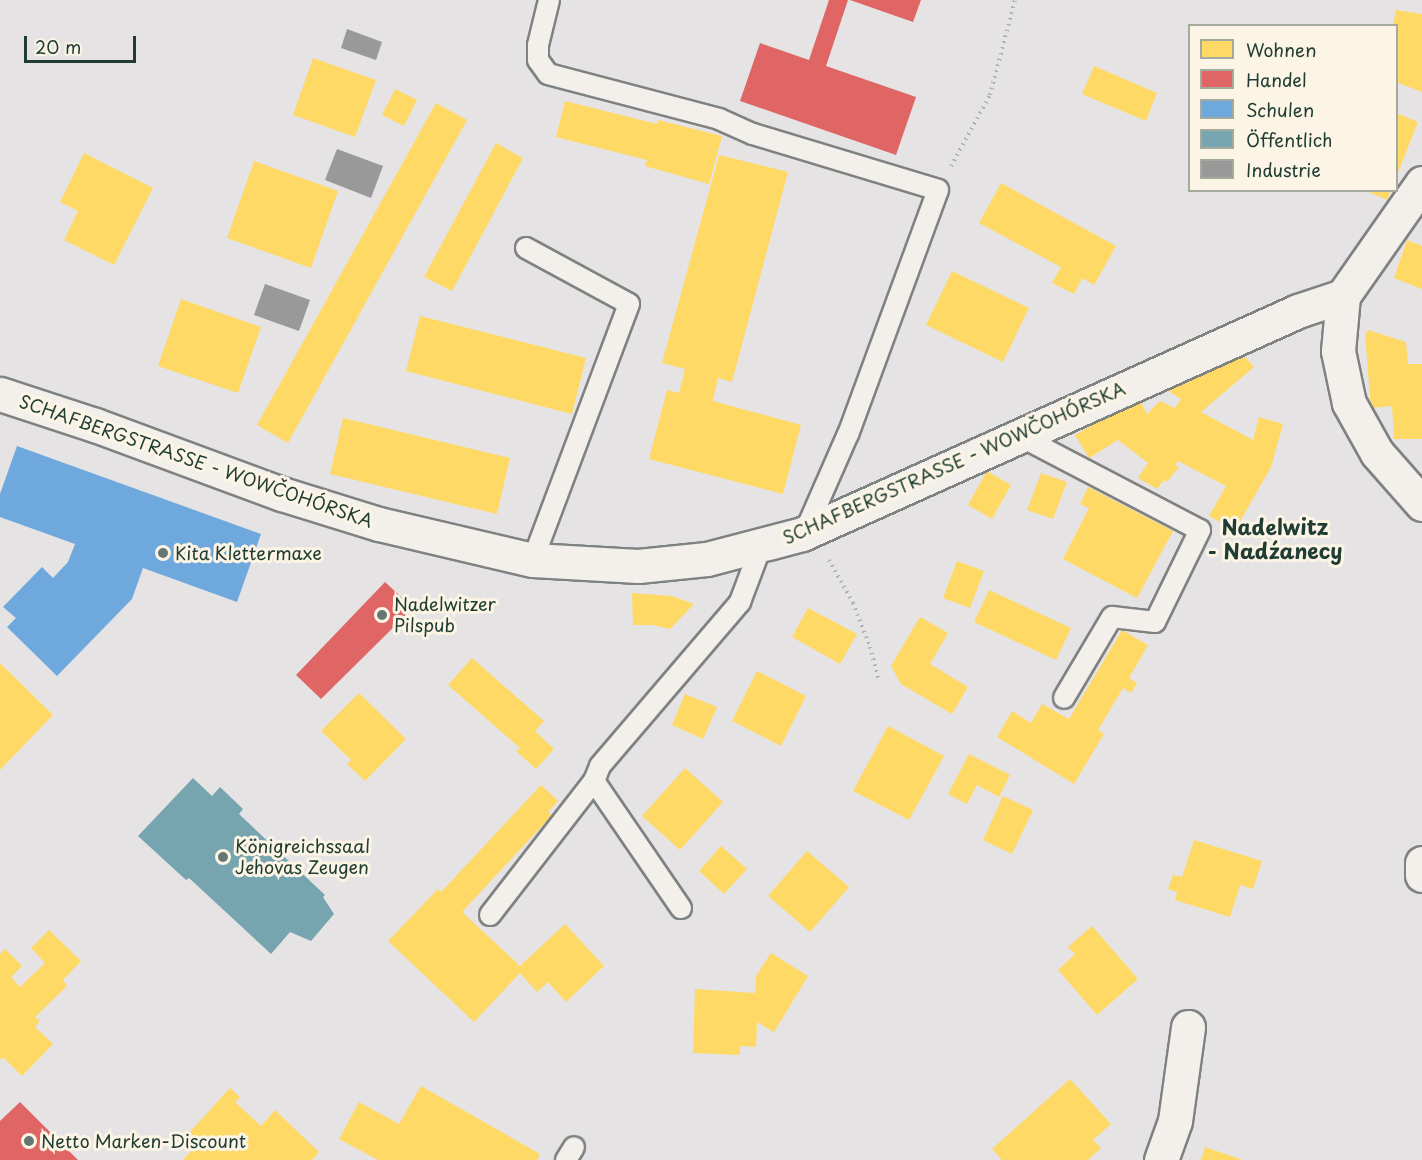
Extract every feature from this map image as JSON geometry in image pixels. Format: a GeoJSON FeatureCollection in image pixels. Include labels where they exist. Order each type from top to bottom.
{"type":"FeatureCollection","features":[{"type":"Feature","properties":{"kind":"street"},"geometry":{"type":"LineString","coordinates":[[1422,183],[1343,296],[1338,351],[1349,403],[1377,453],[1422,504]]}},
{"type":"Feature","properties":{"kind":"street","name":"SCHAFBERGSTRASSE - WOWČOHÓRSKA"},"geometry":{"type":"LineString","coordinates":[[0,394],[95,425],[282,494],[379,524],[533,560],[638,566],[707,559],[761,546],[813,528],[1298,311],[1343,296]]}},
{"type":"Feature","properties":{"kind":"street"},"geometry":{"type":"LineString","coordinates":[[1422,863],[1422,875]]}},
{"type":"Feature","properties":{"kind":"street"},"geometry":{"type":"LineString","coordinates":[[1161,1160],[1175,1121],[1188,1027]]}},
{"type":"Feature","properties":{"kind":"lane"},"geometry":{"type":"LineString","coordinates":[[549,0],[538,45],[538,60],[548,74],[719,119],[753,134],[938,190],[813,528]]}},
{"type":"Feature","properties":{"kind":"lane"},"geometry":{"type":"LineString","coordinates":[[526,248],[629,304],[533,560]]}},
{"type":"Feature","properties":{"kind":"lane"},"geometry":{"type":"LineString","coordinates":[[1018,435],[1200,530],[1155,622],[1112,617],[1064,698]]}},
{"type":"Feature","properties":{"kind":"lane"},"geometry":{"type":"LineString","coordinates":[[490,915],[594,781],[600,766],[740,602],[761,546]]}},
{"type":"Feature","properties":{"kind":"lane"},"geometry":{"type":"LineString","coordinates":[[594,781],[681,908]]}},
{"type":"Feature","properties":{"kind":"path"},"geometry":{"type":"LineString","coordinates":[[938,190],[990,95],[1015,0]]}},
{"type":"Feature","properties":{"kind":"path"},"geometry":{"type":"LineString","coordinates":[[813,528],[853,603],[870,647],[879,680]]}},
{"type":"Feature","properties":{"kind":"building: Wohnen"},"geometry":{"type":"Polygon","coordinates":[[[1396,10],[1422,14],[1422,92],[1398,83],[1398,24],[1393,24],[1396,10]]]}},
{"type":"Feature","properties":{"kind":"building: Wohnen"},"geometry":{"type":"Polygon","coordinates":[[[313,58],[376,80],[355,137],[293,115],[313,58]]]}},
{"type":"Feature","properties":{"kind":"building: Wohnen"},"geometry":{"type":"Polygon","coordinates":[[[1094,66],[1157,93],[1146,121],[1082,94],[1094,66]]]}},
{"type":"Feature","properties":{"kind":"building: Wohnen"},"geometry":{"type":"Polygon","coordinates":[[[395,89],[417,100],[404,126],[382,115],[395,89]]]}},
{"type":"Feature","properties":{"kind":"building: Wohnen"},"geometry":{"type":"Polygon","coordinates":[[[565,101],[657,124],[658,120],[722,136],[709,184],[645,166],[647,160],[556,137],[565,101]]]}},
{"type":"Feature","properties":{"kind":"building: Wohnen"},"geometry":{"type":"Polygon","coordinates":[[[436,103],[467,120],[288,443],[257,425],[436,103]]]}},
{"type":"Feature","properties":{"kind":"building: Wohnen"},"geometry":{"type":"Polygon","coordinates":[[[1398,114],[1418,122],[1398,172],[1398,114]]]}},
{"type":"Feature","properties":{"kind":"building: Wohnen"},"geometry":{"type":"Polygon","coordinates":[[[496,143],[523,158],[452,291],[424,277],[496,143]]]}},
{"type":"Feature","properties":{"kind":"building: Wohnen"},"geometry":{"type":"Polygon","coordinates":[[[84,153],[153,188],[114,265],[64,240],[78,211],[60,202],[84,153]]]}},
{"type":"Feature","properties":{"kind":"building: Wohnen"},"geometry":{"type":"Polygon","coordinates":[[[719,155],[788,172],[732,382],[718,378],[713,401],[801,425],[783,494],[649,459],[667,390],[679,393],[685,369],[662,363],[719,155]]]}},
{"type":"Feature","properties":{"kind":"building: Wohnen"},"geometry":{"type":"Polygon","coordinates":[[[254,161],[338,191],[311,268],[227,238],[254,161]]]}},
{"type":"Feature","properties":{"kind":"building: Wohnen"},"geometry":{"type":"Polygon","coordinates":[[[1001,183],[1116,246],[1094,285],[1082,278],[1074,294],[1052,283],[1061,267],[979,223],[1001,183]]]}},
{"type":"Feature","properties":{"kind":"building: Wohnen"},"geometry":{"type":"Polygon","coordinates":[[[1369,192],[1390,192],[1387,200],[1369,192]]]}},
{"type":"Feature","properties":{"kind":"building: Wohnen"},"geometry":{"type":"Polygon","coordinates":[[[1407,240],[1422,246],[1422,289],[1394,278],[1407,240]]]}},
{"type":"Feature","properties":{"kind":"building: Wohnen"},"geometry":{"type":"Polygon","coordinates":[[[952,271],[1029,308],[1003,362],[926,325],[952,271]]]}},
{"type":"Feature","properties":{"kind":"building: Wohnen"},"geometry":{"type":"Polygon","coordinates":[[[181,299],[261,327],[238,393],[158,366],[181,299]]]}},
{"type":"Feature","properties":{"kind":"building: Wohnen"},"geometry":{"type":"Polygon","coordinates":[[[420,316],[586,358],[572,414],[406,371],[420,316]]]}},
{"type":"Feature","properties":{"kind":"building: Wohnen"},"geometry":{"type":"Polygon","coordinates":[[[1368,330],[1406,342],[1408,364],[1422,364],[1422,439],[1394,439],[1392,406],[1371,408],[1365,335],[1368,330]]]}},
{"type":"Feature","properties":{"kind":"building: Wohnen"},"geometry":{"type":"Polygon","coordinates":[[[1234,345],[1254,367],[1201,412],[1253,440],[1259,417],[1283,424],[1271,467],[1235,530],[1209,516],[1226,486],[1178,461],[1175,465],[1179,467],[1167,482],[1164,480],[1157,489],[1138,478],[1148,463],[1118,440],[1089,458],[1075,435],[1139,399],[1147,414],[1160,401],[1175,408],[1181,399],[1167,390],[1234,345]]]}},
{"type":"Feature","properties":{"kind":"building: Wohnen"},"geometry":{"type":"Polygon","coordinates":[[[343,418],[510,458],[497,514],[330,474],[343,418]]]}},
{"type":"Feature","properties":{"kind":"building: Wohnen"},"geometry":{"type":"Polygon","coordinates":[[[987,471],[1011,485],[992,519],[968,505],[987,471]]]}},
{"type":"Feature","properties":{"kind":"building: Wohnen"},"geometry":{"type":"Polygon","coordinates":[[[1041,473],[1067,482],[1053,519],[1027,510],[1041,473]]]}},
{"type":"Feature","properties":{"kind":"building: Wohnen"},"geometry":{"type":"Polygon","coordinates":[[[1088,487],[1173,531],[1137,598],[1063,559],[1089,508],[1080,504],[1088,487]]]}},
{"type":"Feature","properties":{"kind":"building: Wohnen"},"geometry":{"type":"Polygon","coordinates":[[[957,561],[984,571],[970,608],[943,598],[957,561]]]}},
{"type":"Feature","properties":{"kind":"building: Wohnen"},"geometry":{"type":"Polygon","coordinates":[[[989,590],[1071,628],[1056,660],[974,622],[989,590]]]}},
{"type":"Feature","properties":{"kind":"building: Wohnen"},"geometry":{"type":"Polygon","coordinates":[[[632,593],[672,596],[694,604],[670,629],[652,625],[633,625],[632,593]]]}},
{"type":"Feature","properties":{"kind":"building: Wohnen"},"geometry":{"type":"Polygon","coordinates":[[[808,608],[857,634],[840,664],[792,637],[808,608]]]}},
{"type":"Feature","properties":{"kind":"building: Wohnen"},"geometry":{"type":"Polygon","coordinates":[[[920,617],[948,633],[930,664],[968,687],[952,714],[901,684],[891,666],[920,617]]]}},
{"type":"Feature","properties":{"kind":"building: Wohnen"},"geometry":{"type":"Polygon","coordinates":[[[1122,630],[1148,645],[1129,678],[1137,683],[1131,693],[1123,688],[1098,730],[1104,734],[1074,784],[997,737],[1012,711],[1031,723],[1042,704],[1069,719],[1122,630]]]}},
{"type":"Feature","properties":{"kind":"building: Wohnen"},"geometry":{"type":"Polygon","coordinates":[[[472,658],[544,721],[535,731],[554,749],[536,769],[516,751],[520,748],[448,685],[472,658]]]}},
{"type":"Feature","properties":{"kind":"building: Wohnen"},"geometry":{"type":"Polygon","coordinates":[[[0,663],[53,715],[0,770],[0,663]]]}},
{"type":"Feature","properties":{"kind":"building: Wohnen"},"geometry":{"type":"Polygon","coordinates":[[[757,671],[806,696],[781,746],[732,721],[757,671]]]}},
{"type":"Feature","properties":{"kind":"building: Wohnen"},"geometry":{"type":"Polygon","coordinates":[[[359,693],[406,739],[365,781],[347,764],[351,760],[321,731],[359,693]]]}},
{"type":"Feature","properties":{"kind":"building: Wohnen"},"geometry":{"type":"Polygon","coordinates":[[[685,694],[717,707],[703,739],[672,725],[685,694]]]}},
{"type":"Feature","properties":{"kind":"building: Wohnen"},"geometry":{"type":"Polygon","coordinates":[[[888,726],[944,756],[909,820],[853,791],[888,726]]]}},
{"type":"Feature","properties":{"kind":"building: Wohnen"},"geometry":{"type":"Polygon","coordinates":[[[969,754],[1010,775],[999,797],[977,785],[967,804],[948,794],[969,754]]]}},
{"type":"Feature","properties":{"kind":"building: Wohnen"},"geometry":{"type":"Polygon","coordinates":[[[685,768],[723,802],[680,850],[642,816],[685,768]]]}},
{"type":"Feature","properties":{"kind":"building: Wohnen"},"geometry":{"type":"Polygon","coordinates":[[[541,785],[558,801],[548,812],[552,815],[462,912],[520,966],[565,924],[604,966],[566,1002],[548,982],[537,992],[520,973],[474,1022],[388,941],[438,889],[441,892],[541,785]]]}},
{"type":"Feature","properties":{"kind":"building: Wohnen"},"geometry":{"type":"Polygon","coordinates":[[[1003,796],[1033,810],[1012,854],[983,840],[1003,796]]]}},
{"type":"Feature","properties":{"kind":"building: Wohnen"},"geometry":{"type":"Polygon","coordinates":[[[1194,840],[1262,861],[1253,889],[1240,885],[1230,917],[1175,900],[1177,892],[1168,889],[1173,875],[1182,877],[1194,840]]]}},
{"type":"Feature","properties":{"kind":"building: Wohnen"},"geometry":{"type":"Polygon","coordinates":[[[721,846],[747,869],[724,894],[699,871],[721,846]]]}},
{"type":"Feature","properties":{"kind":"building: Wohnen"},"geometry":{"type":"Polygon","coordinates":[[[807,851],[849,887],[810,932],[768,896],[807,851]]]}},
{"type":"Feature","properties":{"kind":"building: Wohnen"},"geometry":{"type":"Polygon","coordinates":[[[1092,926],[1138,979],[1097,1015],[1058,970],[1075,954],[1068,947],[1092,926]]]}},
{"type":"Feature","properties":{"kind":"building: Wohnen"},"geometry":{"type":"Polygon","coordinates":[[[49,930],[81,961],[63,980],[67,986],[35,1017],[40,1021],[35,1027],[53,1044],[22,1076],[3,1057],[0,1060],[0,954],[5,949],[22,966],[11,977],[20,987],[45,963],[31,948],[49,930]]]}},
{"type":"Feature","properties":{"kind":"building: Wohnen"},"geometry":{"type":"Polygon","coordinates":[[[771,953],[808,976],[774,1032],[757,1022],[756,1047],[740,1046],[740,1055],[693,1053],[695,989],[755,993],[756,976],[771,953]]]}},
{"type":"Feature","properties":{"kind":"building: Wohnen"},"geometry":{"type":"Polygon","coordinates":[[[1070,1079],[1111,1124],[1093,1140],[1101,1148],[1088,1160],[1002,1160],[992,1149],[1070,1079]]]}},
{"type":"Feature","properties":{"kind":"building: Wohnen"},"geometry":{"type":"Polygon","coordinates":[[[421,1086],[540,1154],[537,1160],[378,1160],[339,1139],[359,1102],[399,1124],[421,1086]]]}},
{"type":"Feature","properties":{"kind":"building: Wohnen"},"geometry":{"type":"Polygon","coordinates":[[[230,1088],[240,1097],[235,1102],[261,1126],[275,1110],[319,1152],[312,1160],[183,1160],[197,1144],[188,1134],[230,1088]]]}},
{"type":"Feature","properties":{"kind":"building: Wohnen"},"geometry":{"type":"Polygon","coordinates":[[[1205,1147],[1243,1160],[1201,1160],[1205,1147]]]}},
{"type":"Feature","properties":{"kind":"building: Handel"},"geometry":{"type":"Polygon","coordinates":[[[829,0],[848,0],[826,66],[916,97],[896,155],[740,101],[760,43],[809,60],[829,0]]]}},
{"type":"Feature","properties":{"kind":"building: Handel"},"geometry":{"type":"Polygon","coordinates":[[[850,0],[921,0],[913,22],[850,0]]]}},
{"type":"Feature","properties":{"kind":"building: Handel"},"geometry":{"type":"Polygon","coordinates":[[[385,582],[413,608],[321,699],[296,675],[385,582]]]}},
{"type":"Feature","properties":{"kind":"building: Handel","name":"Netto Marken-Discount"},"geometry":{"type":"Polygon","coordinates":[[[20,1102],[78,1160],[0,1160],[0,1121],[20,1102]]]}},
{"type":"Feature","properties":{"kind":"building: Schulen","name":"Kita Klettermaxe"},"geometry":{"type":"Polygon","coordinates":[[[17,446],[261,534],[237,602],[143,568],[132,599],[57,676],[7,627],[16,618],[3,607],[42,567],[53,578],[68,562],[75,544],[0,517],[0,494],[17,446]]]}},
{"type":"Feature","properties":{"kind":"building: Öffentlich","name":"Königreichssaal Jehovas Zeugen"},"geometry":{"type":"Polygon","coordinates":[[[193,778],[212,796],[220,787],[243,809],[239,814],[325,895],[323,897],[334,914],[311,941],[290,932],[271,954],[189,878],[186,880],[138,836],[193,778]]]}},
{"type":"Feature","properties":{"kind":"building: Industrie"},"geometry":{"type":"Polygon","coordinates":[[[347,29],[382,42],[376,60],[341,48],[347,29]]]}},
{"type":"Feature","properties":{"kind":"building: Industrie"},"geometry":{"type":"Polygon","coordinates":[[[337,149],[383,166],[371,198],[325,180],[337,149]]]}},
{"type":"Feature","properties":{"kind":"building: Industrie"},"geometry":{"type":"Polygon","coordinates":[[[265,284],[310,300],[299,331],[254,315],[265,284]]]}},
{"type":"Feature","properties":{"kind":"place","name":"Kita Klettermaxe"},"geometry":{"type":"Point","coordinates":[163,553]}},
{"type":"Feature","properties":{"kind":"place","name":"Nadelwitzer Pilspub"},"geometry":{"type":"Point","coordinates":[382,615]}},
{"type":"Feature","properties":{"kind":"place","name":"Königreichssaal Jehovas Zeugen"},"geometry":{"type":"Point","coordinates":[223,857]}},
{"type":"Feature","properties":{"kind":"place","name":"Netto Marken-Discount"},"geometry":{"type":"Point","coordinates":[29,1141]}},
{"type":"Feature","properties":{"kind":"district","name":"Nadelwitz - Nadźanecy"},"geometry":{"type":"Point","coordinates":[1275,538]}}]}
